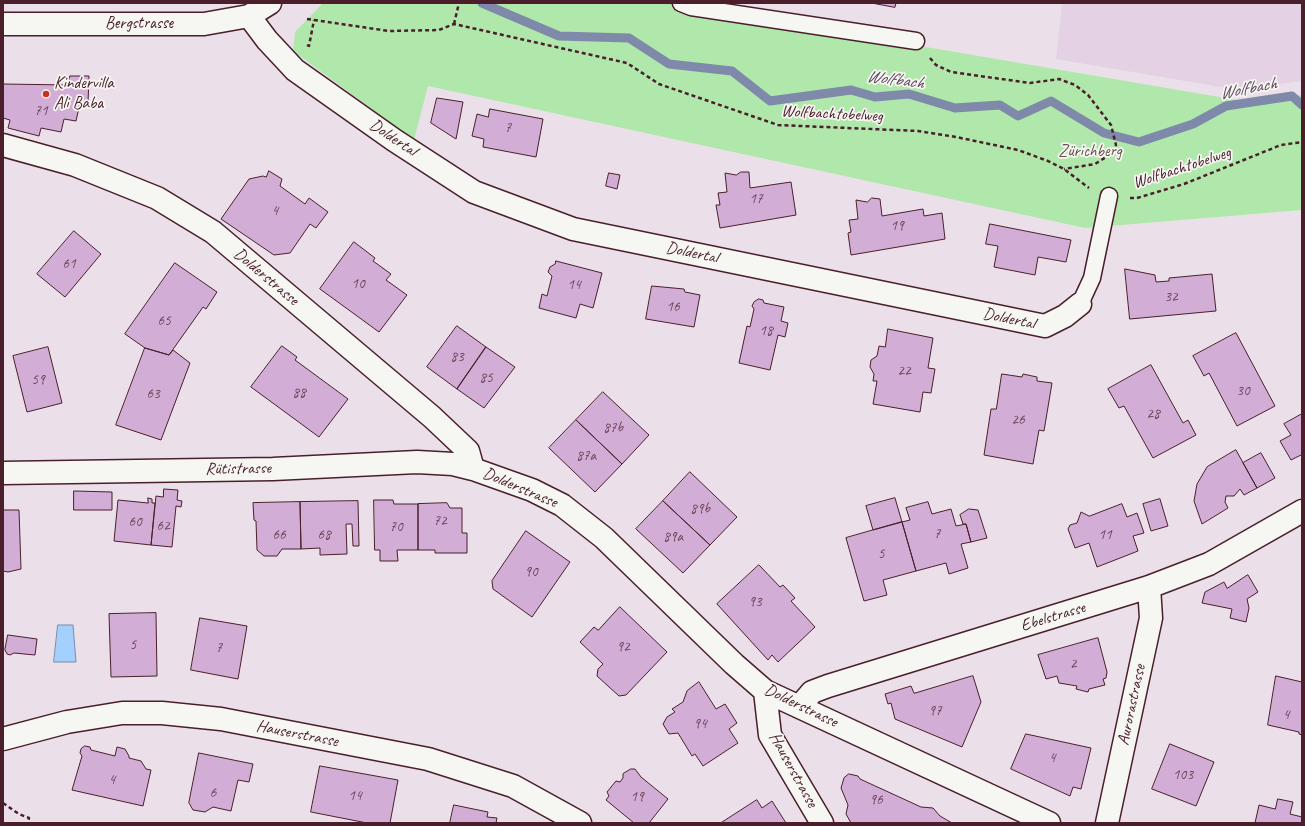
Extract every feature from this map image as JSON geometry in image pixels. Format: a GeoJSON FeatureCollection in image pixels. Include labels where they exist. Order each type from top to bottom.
{"type":"FeatureCollection","features":[{"type":"Feature","properties":{"kind":"street","name":"Bergstrasse"},"geometry":{"type":"LineString","coordinates":[[3,24],[204,24],[249,16],[270,3]]}},
{"type":"Feature","properties":{"kind":"street","name":"Doldertal"},"geometry":{"type":"LineString","coordinates":[[249,16],[266,40],[295,70],[394,140],[474,192],[573,229],[1045,326],[1065,316],[1080,304]]}},
{"type":"Feature","properties":{"kind":"street","name":"Dolderstrasse"},"geometry":{"type":"LineString","coordinates":[[3,146],[75,165],[150,196],[212,232],[432,417],[468,451],[473,468],[532,490],[562,505],[604,538],[728,659],[765,691],[1050,823]]}},
{"type":"Feature","properties":{"kind":"street","name":"Rütistrasse"},"geometry":{"type":"LineString","coordinates":[[3,473],[273,469],[417,462],[453,464],[473,468]]}},
{"type":"Feature","properties":{"kind":"street","name":"Ebelstrasse"},"geometry":{"type":"LineString","coordinates":[[800,706],[812,692],[828,686],[1149,587],[1209,564],[1302,511]]}},
{"type":"Feature","properties":{"kind":"street","name":"Aurorastrasse"},"geometry":{"type":"LineString","coordinates":[[1107,823],[1151,618],[1149,587]]}},
{"type":"Feature","properties":{"kind":"street","name":"Hauserstrasse"},"geometry":{"type":"LineString","coordinates":[[765,691],[770,735],[822,823]]}},
{"type":"Feature","properties":{"kind":"street","name":"Hauserstrasse"},"geometry":{"type":"LineString","coordinates":[[3,739],[67,722],[122,713],[162,713],[221,719],[428,759],[513,786],[580,823]]}},
{"type":"Feature","properties":{"kind":"lane"},"geometry":{"type":"LineString","coordinates":[[681,3],[691,7],[916,41]]}},
{"type":"Feature","properties":{"kind":"lane","name":"Doldertal"},"geometry":{"type":"LineString","coordinates":[[1080,304],[1092,278],[1109,196]]}},
{"type":"Feature","properties":{"kind":"path"},"geometry":{"type":"LineString","coordinates":[[308,19],[390,31],[439,30],[454,24],[459,3]]}},
{"type":"Feature","properties":{"kind":"path"},"geometry":{"type":"LineString","coordinates":[[302,45],[309,46],[314,20]]}},
{"type":"Feature","properties":{"kind":"path","name":"Wolfbachtobelweg"},"geometry":{"type":"LineString","coordinates":[[454,24],[627,63],[659,84],[778,125],[883,129],[956,137],[1018,150],[1048,161],[1064,169],[1088,188],[1109,196],[1137,198],[1155,193],[1240,163],[1281,145],[1302,142]]}},
{"type":"Feature","properties":{"kind":"path"},"geometry":{"type":"LineString","coordinates":[[916,41],[936,65],[951,72],[1030,83],[1059,79],[1075,85],[1088,95],[1111,125],[1116,145],[1114,152],[1095,164],[1064,169]]}},
{"type":"Feature","properties":{"kind":"path"},"geometry":{"type":"LineString","coordinates":[[3,803],[19,814],[29,818],[28,823]]}},
{"type":"Feature","properties":{"kind":"shaded area"},"geometry":{"type":"Polygon","coordinates":[[[1062,3],[1302,3],[1302,81],[1238,90],[1056,59],[1062,3]]]}},
{"type":"Feature","properties":{"kind":"green space","name":"Zürichberg"},"geometry":{"type":"Polygon","coordinates":[[[323,3],[679,3],[691,7],[1243,101],[1302,95],[1302,210],[1085,228],[428,86],[414,140],[293,51],[295,32],[323,3]]]}},
{"type":"Feature","properties":{"kind":"water"},"geometry":{"type":"Polygon","coordinates":[[[58,625],[73,625],[76,662],[54,662],[58,625]]]}},
{"type":"Feature","properties":{"kind":"building"},"geometry":{"type":"Polygon","coordinates":[[[872,3],[896,3],[895,7],[872,3]]]}},
{"type":"Feature","properties":{"kind":"building"},"geometry":{"type":"Polygon","coordinates":[[[70,76],[89,76],[88,103],[80,103],[76,121],[64,119],[61,132],[41,128],[39,136],[8,128],[10,120],[3,118],[3,84],[69,85],[70,76]]]}},
{"type":"Feature","properties":{"kind":"building"},"geometry":{"type":"Polygon","coordinates":[[[437,98],[463,102],[456,139],[431,123],[437,98]]]}},
{"type":"Feature","properties":{"kind":"building"},"geometry":{"type":"Polygon","coordinates":[[[490,109],[543,119],[536,157],[483,147],[484,139],[472,136],[477,114],[488,117],[490,109]]]}},
{"type":"Feature","properties":{"kind":"building"},"geometry":{"type":"Polygon","coordinates":[[[269,171],[282,179],[280,186],[305,204],[309,198],[328,212],[316,228],[310,224],[290,253],[274,255],[221,219],[249,179],[263,176],[266,177],[269,171]]]}},
{"type":"Feature","properties":{"kind":"building"},"geometry":{"type":"Polygon","coordinates":[[[741,172],[749,172],[750,188],[791,182],[796,215],[720,228],[716,205],[720,205],[718,193],[727,192],[725,173],[736,175],[741,172]]]}},
{"type":"Feature","properties":{"kind":"building"},"geometry":{"type":"Polygon","coordinates":[[[609,173],[620,175],[617,189],[606,186],[609,173]]]}},
{"type":"Feature","properties":{"kind":"building"},"geometry":{"type":"Polygon","coordinates":[[[872,198],[880,199],[882,216],[923,209],[924,216],[942,213],[945,239],[851,255],[848,233],[851,232],[849,220],[858,219],[856,200],[867,202],[872,198]]]}},
{"type":"Feature","properties":{"kind":"building"},"geometry":{"type":"Polygon","coordinates":[[[990,224],[1071,240],[1066,262],[1038,257],[1035,275],[994,267],[998,246],[986,244],[990,224]]]}},
{"type":"Feature","properties":{"kind":"building"},"geometry":{"type":"Polygon","coordinates":[[[74,231],[101,254],[65,297],[37,274],[74,231]]]}},
{"type":"Feature","properties":{"kind":"building"},"geometry":{"type":"Polygon","coordinates":[[[354,242],[375,258],[373,261],[391,274],[386,280],[407,295],[379,332],[320,289],[354,242]]]}},
{"type":"Feature","properties":{"kind":"building"},"geometry":{"type":"Polygon","coordinates":[[[556,261],[602,273],[593,308],[580,304],[576,318],[539,308],[542,294],[547,296],[552,276],[548,272],[550,267],[555,264],[556,261]]]}},
{"type":"Feature","properties":{"kind":"building"},"geometry":{"type":"Polygon","coordinates":[[[175,263],[217,292],[206,309],[203,307],[169,355],[145,348],[125,334],[175,263]]]}},
{"type":"Feature","properties":{"kind":"building"},"geometry":{"type":"Polygon","coordinates":[[[1125,269],[1155,275],[1156,282],[1169,281],[1169,278],[1212,274],[1216,311],[1130,319],[1125,269]]]}},
{"type":"Feature","properties":{"kind":"building"},"geometry":{"type":"Polygon","coordinates":[[[652,286],[684,289],[685,292],[700,295],[694,327],[646,319],[652,286]]]}},
{"type":"Feature","properties":{"kind":"building"},"geometry":{"type":"Polygon","coordinates":[[[759,299],[763,300],[764,303],[784,307],[781,321],[788,323],[785,337],[778,335],[770,370],[739,363],[747,326],[750,327],[754,309],[752,306],[754,302],[759,299]]]}},
{"type":"Feature","properties":{"kind":"building"},"geometry":{"type":"Polygon","coordinates":[[[457,326],[486,347],[457,389],[427,367],[457,326]]]}},
{"type":"Feature","properties":{"kind":"building"},"geometry":{"type":"Polygon","coordinates":[[[888,329],[933,338],[928,368],[935,369],[931,393],[923,392],[920,412],[873,404],[877,381],[873,381],[874,374],[870,367],[871,360],[877,356],[879,346],[885,347],[888,329]]]}},
{"type":"Feature","properties":{"kind":"building"},"geometry":{"type":"Polygon","coordinates":[[[1236,333],[1275,406],[1237,426],[1209,373],[1204,376],[1193,356],[1236,333]]]}},
{"type":"Feature","properties":{"kind":"building"},"geometry":{"type":"Polygon","coordinates":[[[282,346],[297,357],[295,360],[348,399],[319,437],[251,387],[282,346]]]}},
{"type":"Feature","properties":{"kind":"building"},"geometry":{"type":"Polygon","coordinates":[[[48,347],[62,403],[27,412],[13,356],[48,347]]]}},
{"type":"Feature","properties":{"kind":"building"},"geometry":{"type":"Polygon","coordinates":[[[486,347],[515,367],[484,408],[457,389],[486,347]]]}},
{"type":"Feature","properties":{"kind":"building"},"geometry":{"type":"Polygon","coordinates":[[[145,348],[169,355],[173,350],[190,363],[161,440],[116,425],[145,348]]]}},
{"type":"Feature","properties":{"kind":"building"},"geometry":{"type":"Polygon","coordinates":[[[1151,365],[1183,423],[1188,420],[1196,435],[1153,458],[1124,406],[1119,408],[1108,389],[1151,365]]]}},
{"type":"Feature","properties":{"kind":"building"},"geometry":{"type":"Polygon","coordinates":[[[1002,374],[1022,377],[1023,374],[1037,377],[1037,381],[1052,383],[1044,431],[1039,430],[1033,464],[984,455],[991,409],[996,409],[1002,374]]]}},
{"type":"Feature","properties":{"kind":"building"},"geometry":{"type":"Polygon","coordinates":[[[603,392],[649,435],[622,464],[576,420],[603,392]]]}},
{"type":"Feature","properties":{"kind":"building"},"geometry":{"type":"Polygon","coordinates":[[[1302,414],[1302,457],[1301,455],[1291,460],[1280,441],[1291,435],[1284,424],[1302,414]]]}},
{"type":"Feature","properties":{"kind":"building"},"geometry":{"type":"Polygon","coordinates":[[[576,420],[622,464],[595,492],[549,448],[576,420]]]}},
{"type":"Feature","properties":{"kind":"building"},"geometry":{"type":"Polygon","coordinates":[[[1236,450],[1257,488],[1244,495],[1240,489],[1234,496],[1226,496],[1225,502],[1228,508],[1202,524],[1194,501],[1197,484],[1207,467],[1236,450]]]}},
{"type":"Feature","properties":{"kind":"building"},"geometry":{"type":"Polygon","coordinates":[[[1261,453],[1275,478],[1257,488],[1243,463],[1261,453]]]}},
{"type":"Feature","properties":{"kind":"building"},"geometry":{"type":"Polygon","coordinates":[[[690,472],[737,517],[710,545],[663,501],[690,472]]]}},
{"type":"Feature","properties":{"kind":"building"},"geometry":{"type":"Polygon","coordinates":[[[164,489],[178,490],[177,500],[182,501],[181,507],[176,506],[172,547],[151,545],[156,496],[163,497],[164,489]]]}},
{"type":"Feature","properties":{"kind":"building"},"geometry":{"type":"Polygon","coordinates":[[[74,491],[112,492],[112,510],[74,510],[74,491]]]}},
{"type":"Feature","properties":{"kind":"building"},"geometry":{"type":"Polygon","coordinates":[[[148,498],[152,499],[152,503],[155,503],[151,545],[114,541],[118,500],[148,503],[148,498]]]}},
{"type":"Feature","properties":{"kind":"building"},"geometry":{"type":"Polygon","coordinates":[[[895,498],[902,522],[873,530],[866,506],[895,498]]]}},
{"type":"Feature","properties":{"kind":"building"},"geometry":{"type":"Polygon","coordinates":[[[1160,499],[1168,526],[1151,531],[1143,504],[1160,499]]]}},
{"type":"Feature","properties":{"kind":"building"},"geometry":{"type":"Polygon","coordinates":[[[374,500],[393,500],[394,504],[418,504],[418,550],[397,550],[398,561],[380,561],[380,550],[375,550],[374,500]]]}},
{"type":"Feature","properties":{"kind":"building"},"geometry":{"type":"Polygon","coordinates":[[[358,501],[359,546],[353,546],[352,524],[346,524],[347,554],[320,555],[320,548],[301,549],[300,502],[358,501]]]}},
{"type":"Feature","properties":{"kind":"building"},"geometry":{"type":"Polygon","coordinates":[[[663,501],[710,545],[683,573],[636,529],[663,501]]]}},
{"type":"Feature","properties":{"kind":"building"},"geometry":{"type":"Polygon","coordinates":[[[300,502],[301,549],[282,549],[277,556],[264,556],[257,550],[256,521],[254,520],[253,503],[300,502]]]}},
{"type":"Feature","properties":{"kind":"building"},"geometry":{"type":"Polygon","coordinates":[[[928,502],[932,514],[951,509],[956,526],[966,524],[971,542],[961,544],[968,568],[949,574],[946,563],[916,571],[902,522],[910,520],[906,508],[928,502]]]}},
{"type":"Feature","properties":{"kind":"building"},"geometry":{"type":"Polygon","coordinates":[[[447,503],[450,508],[462,508],[462,533],[467,533],[467,553],[435,553],[435,550],[418,550],[418,504],[447,503]]]}},
{"type":"Feature","properties":{"kind":"building"},"geometry":{"type":"Polygon","coordinates":[[[1122,504],[1127,517],[1137,513],[1144,533],[1133,536],[1138,551],[1097,567],[1089,543],[1075,548],[1068,529],[1070,525],[1077,523],[1081,512],[1089,516],[1122,504]]]}},
{"type":"Feature","properties":{"kind":"building"},"geometry":{"type":"Polygon","coordinates":[[[969,509],[978,510],[987,538],[971,542],[966,524],[963,524],[960,515],[969,509]]]}},
{"type":"Feature","properties":{"kind":"building"},"geometry":{"type":"Polygon","coordinates":[[[3,510],[19,510],[21,569],[8,572],[3,571],[3,510]]]}},
{"type":"Feature","properties":{"kind":"building"},"geometry":{"type":"Polygon","coordinates":[[[902,522],[916,571],[883,580],[887,595],[864,601],[846,538],[902,522]]]}},
{"type":"Feature","properties":{"kind":"building"},"geometry":{"type":"Polygon","coordinates":[[[526,531],[570,562],[532,617],[493,589],[492,581],[526,531]]]}},
{"type":"Feature","properties":{"kind":"building"},"geometry":{"type":"Polygon","coordinates":[[[759,565],[780,587],[783,585],[795,598],[791,601],[815,627],[778,662],[772,655],[768,660],[717,604],[759,565]]]}},
{"type":"Feature","properties":{"kind":"building"},"geometry":{"type":"Polygon","coordinates":[[[1248,575],[1258,592],[1247,599],[1249,608],[1246,622],[1230,618],[1232,609],[1202,603],[1205,592],[1224,582],[1227,588],[1248,575]]]}},
{"type":"Feature","properties":{"kind":"building"},"geometry":{"type":"Polygon","coordinates":[[[620,607],[667,652],[626,695],[619,696],[597,676],[598,669],[603,664],[580,642],[594,627],[598,630],[620,607]]]}},
{"type":"Feature","properties":{"kind":"building"},"geometry":{"type":"Polygon","coordinates":[[[156,613],[157,676],[111,677],[109,614],[156,613]]]}},
{"type":"Feature","properties":{"kind":"building"},"geometry":{"type":"Polygon","coordinates":[[[200,618],[247,626],[238,679],[191,670],[200,618]]]}},
{"type":"Feature","properties":{"kind":"building"},"geometry":{"type":"Polygon","coordinates":[[[8,635],[37,639],[35,655],[14,653],[10,655],[7,654],[5,650],[8,635]]]}},
{"type":"Feature","properties":{"kind":"building"},"geometry":{"type":"Polygon","coordinates":[[[1098,638],[1107,672],[1106,678],[1103,679],[1105,685],[1089,689],[1088,692],[1076,689],[1077,686],[1059,683],[1057,676],[1046,679],[1038,655],[1098,638]]]}},
{"type":"Feature","properties":{"kind":"building"},"geometry":{"type":"Polygon","coordinates":[[[973,676],[981,702],[962,747],[895,719],[891,703],[888,704],[885,694],[911,686],[914,693],[973,676]]]}},
{"type":"Feature","properties":{"kind":"building"},"geometry":{"type":"Polygon","coordinates":[[[1276,676],[1302,682],[1302,735],[1299,734],[1299,732],[1268,725],[1276,676]]]}},
{"type":"Feature","properties":{"kind":"building"},"geometry":{"type":"Polygon","coordinates":[[[699,682],[716,709],[725,704],[737,723],[729,729],[738,743],[703,766],[695,754],[692,756],[678,733],[669,734],[663,724],[667,717],[675,712],[672,709],[683,702],[687,691],[699,682]]]}},
{"type":"Feature","properties":{"kind":"building"},"geometry":{"type":"Polygon","coordinates":[[[1026,734],[1091,748],[1081,789],[1073,787],[1070,796],[1011,769],[1026,734]]]}},
{"type":"Feature","properties":{"kind":"building"},"geometry":{"type":"Polygon","coordinates":[[[1170,744],[1214,762],[1196,806],[1152,789],[1170,744]]]}},
{"type":"Feature","properties":{"kind":"building"},"geometry":{"type":"Polygon","coordinates":[[[85,746],[90,747],[91,750],[115,756],[117,747],[125,749],[129,758],[141,761],[146,769],[151,770],[143,806],[72,790],[82,756],[80,753],[81,749],[85,746]]]}},
{"type":"Feature","properties":{"kind":"building"},"geometry":{"type":"Polygon","coordinates":[[[199,753],[253,764],[249,782],[238,780],[231,811],[213,807],[205,812],[193,810],[189,803],[199,753]]]}},
{"type":"Feature","properties":{"kind":"building"},"geometry":{"type":"Polygon","coordinates":[[[320,766],[398,780],[390,823],[367,823],[311,812],[320,766]]]}},
{"type":"Feature","properties":{"kind":"building"},"geometry":{"type":"Polygon","coordinates":[[[631,769],[635,769],[641,777],[668,799],[649,823],[634,823],[606,800],[609,796],[607,792],[616,781],[620,782],[623,778],[623,774],[631,769]]]}},
{"type":"Feature","properties":{"kind":"building"},"geometry":{"type":"Polygon","coordinates":[[[849,774],[858,776],[860,779],[921,807],[933,808],[940,816],[952,823],[851,823],[846,814],[848,805],[841,788],[844,778],[849,774]]]}},
{"type":"Feature","properties":{"kind":"building"},"geometry":{"type":"Polygon","coordinates":[[[1278,799],[1293,802],[1290,814],[1302,817],[1302,823],[1255,823],[1259,805],[1275,809],[1278,799]]]}},
{"type":"Feature","properties":{"kind":"building"},"geometry":{"type":"Polygon","coordinates":[[[757,800],[762,808],[772,801],[786,823],[721,823],[757,800]]]}},
{"type":"Feature","properties":{"kind":"building"},"geometry":{"type":"Polygon","coordinates":[[[454,805],[488,812],[487,817],[497,818],[496,823],[450,823],[454,805]]]}},
{"type":"Feature","properties":{"kind":"waterway","name":"Wolfbach"},"geometry":{"type":"LineString","coordinates":[[482,3],[559,36],[629,38],[669,64],[732,71],[770,101],[851,90],[875,97],[909,94],[955,108],[1000,105],[1018,116],[1051,101],[1104,133],[1139,142],[1193,124],[1226,106],[1292,96],[1302,105]]}},
{"type":"Feature","properties":{"kind":"place","name":"Kindervilla Ali Baba"},"geometry":{"type":"Point","coordinates":[46,94]}}]}
